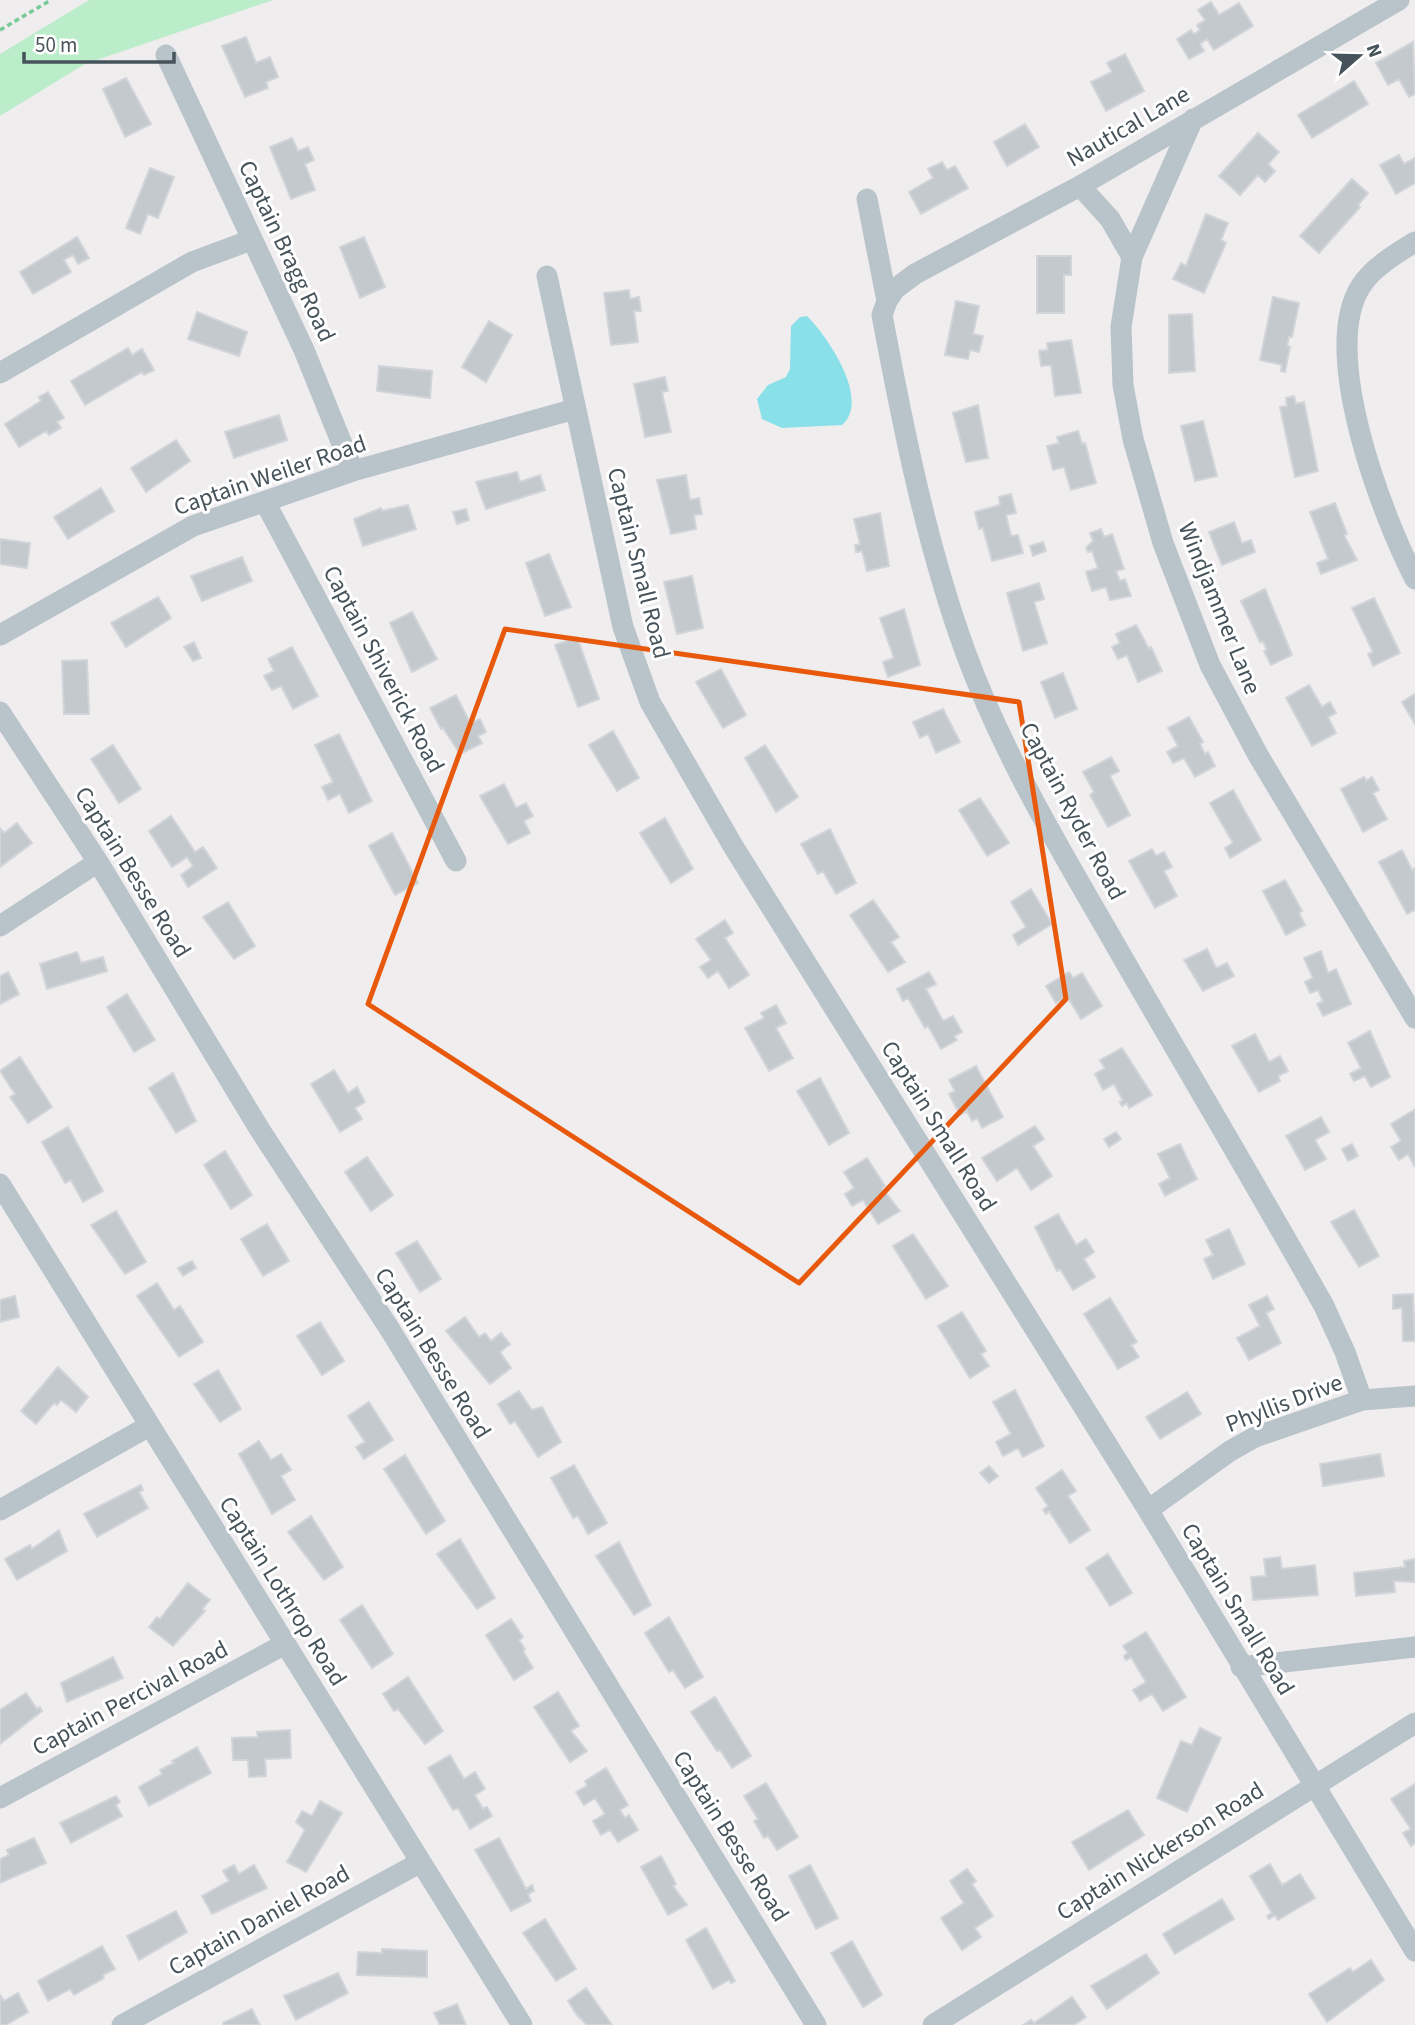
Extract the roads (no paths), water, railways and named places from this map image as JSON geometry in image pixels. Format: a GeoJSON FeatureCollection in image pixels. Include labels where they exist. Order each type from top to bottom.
{"type":"FeatureCollection","features":[{"type":"Feature","properties":{"kind":"street","name":"Nautical Lane"},"geometry":{"type":"LineString","coordinates":[[887,301],[895,289],[915,274],[1080,186],[1399,0]]}},
{"type":"Feature","properties":{"kind":"street","name":"Captain Bragg Road"},"geometry":{"type":"LineString","coordinates":[[166,55],[194,108],[251,240],[304,350],[353,471]]}},
{"type":"Feature","properties":{"kind":"street","name":"Windjammer Lane"},"geometry":{"type":"LineString","coordinates":[[1193,119],[1132,257],[1121,327],[1123,385],[1133,439],[1163,543],[1210,666],[1258,755],[1415,1018]]}},
{"type":"Feature","properties":{"kind":"street"},"geometry":{"type":"LineString","coordinates":[[1080,186],[1110,219],[1132,257]]}},
{"type":"Feature","properties":{"kind":"street","name":"Captain Ryder Road"},"geometry":{"type":"LineString","coordinates":[[867,200],[887,301],[882,315],[918,488],[945,589],[981,690],[1067,861],[1324,1306],[1345,1352],[1362,1400]]}},
{"type":"Feature","properties":{"kind":"street"},"geometry":{"type":"LineString","coordinates":[[0,373],[182,267],[251,240]]}},
{"type":"Feature","properties":{"kind":"street"},"geometry":{"type":"LineString","coordinates":[[1414,245],[1367,277],[1359,288],[1347,333],[1348,373],[1364,449],[1415,579]]}},
{"type":"Feature","properties":{"kind":"street","name":"Captain Small Road"},"geometry":{"type":"LineString","coordinates":[[547,276],[623,627],[650,702],[733,846],[1148,1510],[1415,1951]]}},
{"type":"Feature","properties":{"kind":"street","name":"Captain Weiler Road"},"geometry":{"type":"LineString","coordinates":[[0,635],[193,526],[353,471],[575,409]]}},
{"type":"Feature","properties":{"kind":"street","name":"Captain Shiverick Road"},"geometry":{"type":"LineString","coordinates":[[265,502],[456,860]]}},
{"type":"Feature","properties":{"kind":"street","name":"Captain Besse Road"},"geometry":{"type":"LineString","coordinates":[[0,712],[98,862],[260,1130],[389,1328],[816,2025]]}},
{"type":"Feature","properties":{"kind":"street"},"geometry":{"type":"LineString","coordinates":[[0,926],[98,862]]}},
{"type":"Feature","properties":{"kind":"street","name":"Captain Lothrop Road"},"geometry":{"type":"LineString","coordinates":[[0,1184],[6,1208],[149,1426],[522,2025]]}},
{"type":"Feature","properties":{"kind":"street","name":"Phyllis Drive"},"geometry":{"type":"LineString","coordinates":[[1148,1510],[1230,1451],[1255,1437],[1362,1400],[1415,1396]]}},
{"type":"Feature","properties":{"kind":"street"},"geometry":{"type":"LineString","coordinates":[[0,1510],[149,1426]]}},
{"type":"Feature","properties":{"kind":"street","name":"Captain Percival Road"},"geometry":{"type":"LineString","coordinates":[[0,1798],[285,1644]]}},
{"type":"Feature","properties":{"kind":"street"},"geometry":{"type":"LineString","coordinates":[[1241,1667],[1415,1647]]}},
{"type":"Feature","properties":{"kind":"street","name":"Captain Nickerson Road"},"geometry":{"type":"LineString","coordinates":[[933,2025],[1415,1723]]}},
{"type":"Feature","properties":{"kind":"street","name":"Captain Daniel Road"},"geometry":{"type":"LineString","coordinates":[[122,2025],[421,1861]]}},
{"type":"Feature","properties":{"kind":"water"},"geometry":{"type":"Polygon","coordinates":[[[807,316],[825,338],[843,369],[852,400],[850,414],[842,425],[782,428],[762,419],[757,399],[768,385],[786,377],[790,369],[791,326],[800,317],[807,316]]]}}]}
